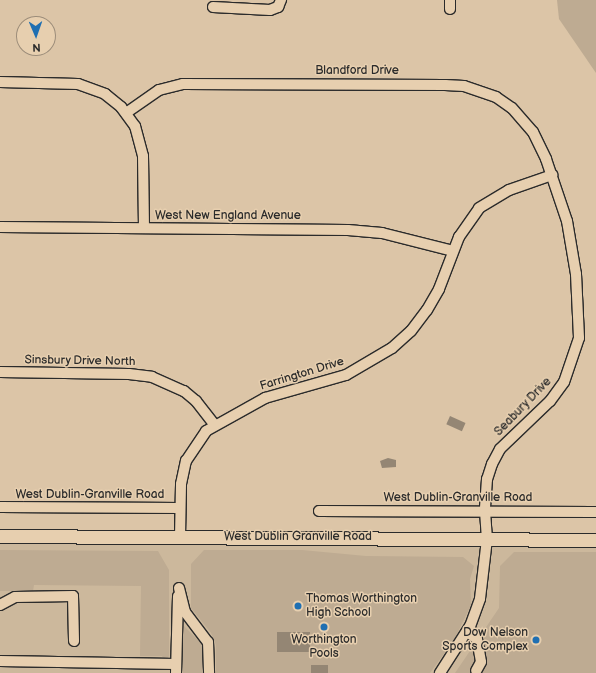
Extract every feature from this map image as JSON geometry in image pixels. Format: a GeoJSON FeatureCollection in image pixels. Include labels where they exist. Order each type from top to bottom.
{"type":"FeatureCollection","features":[{"type":"Feature","properties":{"kind":"main road","name":"West Dublin Granville Road"},"geometry":{"type":"LineString","coordinates":[[0,536],[180,536],[596,540]]}},
{"type":"Feature","properties":{"kind":"street"},"geometry":{"type":"LineString","coordinates":[[213,7],[270,10],[278,7],[281,0]]}},
{"type":"Feature","properties":{"kind":"street"},"geometry":{"type":"LineString","coordinates":[[0,82],[78,84],[105,94],[126,113],[135,126],[143,156],[144,228]]}},
{"type":"Feature","properties":{"kind":"street","name":"Blandford Drive"},"geometry":{"type":"LineString","coordinates":[[126,113],[159,90],[182,84],[464,86],[496,97],[522,117],[533,132],[552,175]]}},
{"type":"Feature","properties":{"kind":"street","name":"Farrington Drive"},"geometry":{"type":"LineString","coordinates":[[180,536],[181,484],[186,461],[197,441],[214,424],[277,393],[346,375],[392,348],[410,331],[430,305],[467,222],[479,208],[509,190],[552,175]]}},
{"type":"Feature","properties":{"kind":"street","name":"Seabury Drive"},"geometry":{"type":"LineString","coordinates":[[440,673],[467,632],[480,599],[487,539],[485,511],[487,479],[500,449],[550,400],[564,382],[578,338],[576,274],[567,221],[552,175]]}},
{"type":"Feature","properties":{"kind":"street","name":"West New England Avenue"},"geometry":{"type":"LineString","coordinates":[[0,227],[348,230],[382,233],[453,251]]}},
{"type":"Feature","properties":{"kind":"street","name":"Sinsbury Drive North"},"geometry":{"type":"LineString","coordinates":[[0,372],[129,374],[152,377],[184,391],[196,401],[214,424]]}},
{"type":"Feature","properties":{"kind":"street","name":"West Dublin-Granville Road"},"geometry":{"type":"LineString","coordinates":[[0,507],[180,508]]}},
{"type":"Feature","properties":{"kind":"street","name":"West Dublin-Granville Road"},"geometry":{"type":"LineString","coordinates":[[319,511],[596,512]]}},
{"type":"Feature","properties":{"kind":"street"},"geometry":{"type":"LineString","coordinates":[[0,661],[176,668],[179,588],[185,612],[208,642],[210,673]]}},
{"type":"Feature","properties":{"kind":"street"},"geometry":{"type":"LineString","coordinates":[[0,605],[15,597],[73,596],[74,641]]}},
{"type":"Feature","properties":{"kind":"street"},"geometry":{"type":"LineString","coordinates":[[467,632],[477,639],[481,662],[476,670]]}},
{"type":"Feature","properties":{"kind":"shaded area"},"geometry":{"type":"Polygon","coordinates":[[[557,0],[596,0],[596,73],[559,19],[557,0]]]}},
{"type":"Feature","properties":{"kind":"shaded area"},"geometry":{"type":"Polygon","coordinates":[[[450,416],[466,423],[462,431],[446,424],[450,416]]]}},
{"type":"Feature","properties":{"kind":"shaded area"},"geometry":{"type":"Polygon","coordinates":[[[388,458],[396,460],[396,467],[382,468],[380,461],[388,458]]]}},
{"type":"Feature","properties":{"kind":"shaded area","name":"Thomas Worthington High School"},"geometry":{"type":"Polygon","coordinates":[[[0,536],[596,536],[596,673],[0,673],[0,536]]]}},
{"type":"Feature","properties":{"kind":"shaded area"},"geometry":{"type":"Polygon","coordinates":[[[0,550],[158,551],[169,570],[169,656],[165,663],[162,656],[140,656],[141,586],[34,585],[33,591],[0,591],[0,550]]]}},
{"type":"Feature","properties":{"kind":"shaded area"},"geometry":{"type":"Polygon","coordinates":[[[204,550],[302,550],[366,556],[463,557],[474,566],[470,579],[471,605],[454,640],[430,673],[216,673],[216,645],[211,633],[191,608],[191,564],[204,550]]]}},
{"type":"Feature","properties":{"kind":"shaded area","name":"Dow Nelson Sports Complex"},"geometry":{"type":"Polygon","coordinates":[[[514,552],[596,552],[596,673],[455,673],[499,608],[500,566],[514,552]]]}},
{"type":"Feature","properties":{"kind":"shaded area"},"geometry":{"type":"Polygon","coordinates":[[[182,624],[203,645],[203,673],[183,673],[182,624]]]}},
{"type":"Feature","properties":{"kind":"shaded area"},"geometry":{"type":"Polygon","coordinates":[[[277,632],[310,632],[310,652],[277,652],[277,632]]]}},
{"type":"Feature","properties":{"kind":"shaded area"},"geometry":{"type":"Polygon","coordinates":[[[311,665],[328,665],[328,673],[311,673],[311,665]]]}},
{"type":"Feature","properties":{"kind":"place","name":"Thomas Worthington High School"},"geometry":{"type":"Point","coordinates":[298,606]}},
{"type":"Feature","properties":{"kind":"place","name":"Worthington Pools"},"geometry":{"type":"Point","coordinates":[324,627]}},
{"type":"Feature","properties":{"kind":"place","name":"Dow Nelson Sports Complex"},"geometry":{"type":"Point","coordinates":[536,640]}}]}
